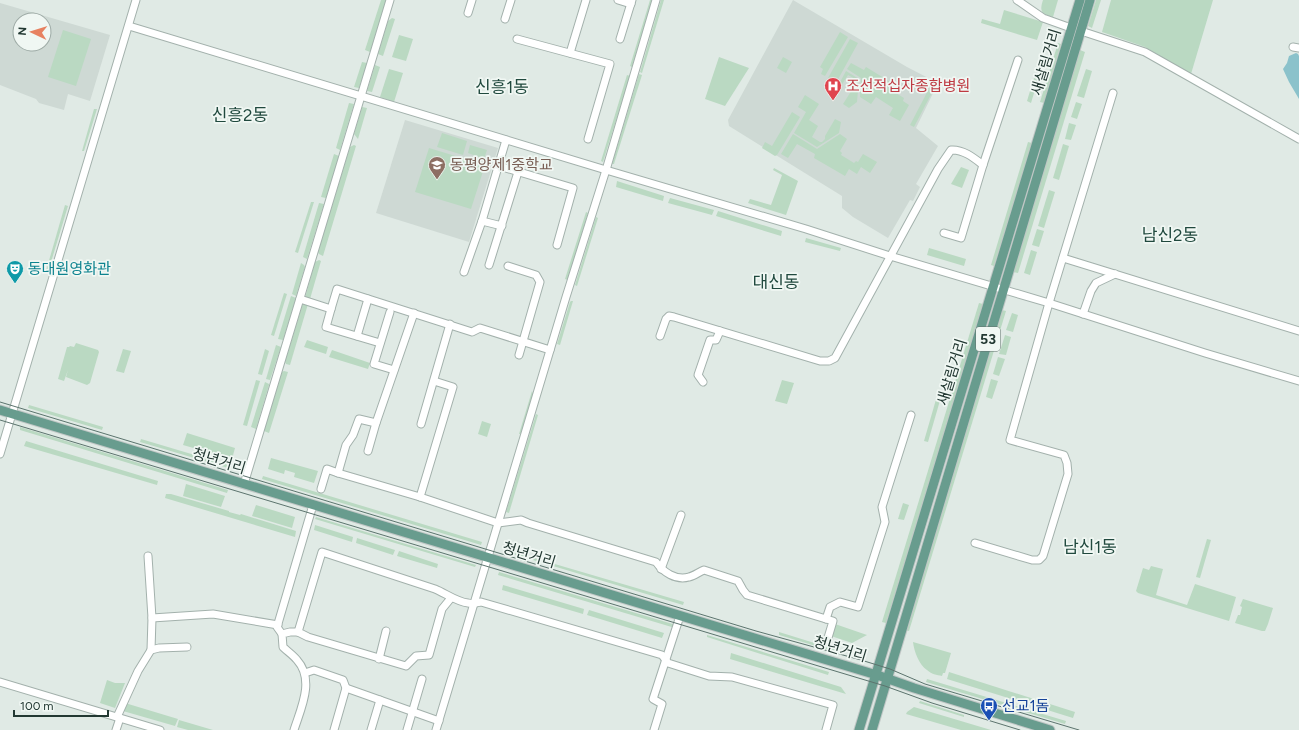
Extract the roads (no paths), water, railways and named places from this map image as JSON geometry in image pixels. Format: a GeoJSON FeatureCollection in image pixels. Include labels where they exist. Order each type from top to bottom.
{"type":"FeatureCollection","features":[{"type":"Feature","properties":{"kind":"main road","name":"새살림거리"},"geometry":{"type":"LineString","coordinates":[[859,730],[1080,0]]}},
{"type":"Feature","properties":{"kind":"main road","name":"새살림거리"},"geometry":{"type":"LineString","coordinates":[[872,730],[1090,0]]}},
{"type":"Feature","properties":{"kind":"main road","name":"청년거리"},"geometry":{"type":"LineString","coordinates":[[0,410],[887,678],[914,688],[1050,730]]}},
{"type":"Feature","properties":{"kind":"street"},"geometry":{"type":"LineString","coordinates":[[0,454],[136,0]]}},
{"type":"Feature","properties":{"kind":"street"},"geometry":{"type":"LineString","coordinates":[[244,484],[390,0]]}},
{"type":"Feature","properties":{"kind":"street"},"geometry":{"type":"LineString","coordinates":[[468,13],[472,0]]}},
{"type":"Feature","properties":{"kind":"street"},"geometry":{"type":"LineString","coordinates":[[505,19],[511,0]]}},
{"type":"Feature","properties":{"kind":"street"},"geometry":{"type":"LineString","coordinates":[[570,53],[586,0]]}},
{"type":"Feature","properties":{"kind":"street"},"geometry":{"type":"LineString","coordinates":[[618,0],[632,2],[620,39]]}},
{"type":"Feature","properties":{"kind":"street"},"geometry":{"type":"LineString","coordinates":[[436,730],[656,0]]}},
{"type":"Feature","properties":{"kind":"street"},"geometry":{"type":"LineString","coordinates":[[1016,0],[1043,18],[1071,28]]}},
{"type":"Feature","properties":{"kind":"street"},"geometry":{"type":"LineString","coordinates":[[129,26],[799,227],[890,256],[1049,303],[1204,353],[1299,381]]}},
{"type":"Feature","properties":{"kind":"street"},"geometry":{"type":"LineString","coordinates":[[1080,31],[1145,52],[1299,138]]}},
{"type":"Feature","properties":{"kind":"street"},"geometry":{"type":"LineString","coordinates":[[517,39],[610,64],[588,139]]}},
{"type":"Feature","properties":{"kind":"street"},"geometry":{"type":"LineString","coordinates":[[944,232],[961,238],[983,165],[1018,60]]}},
{"type":"Feature","properties":{"kind":"street"},"geometry":{"type":"LineString","coordinates":[[975,543],[1032,560],[1039,560],[1043,556],[1068,474],[1067,464],[1064,456],[1010,440],[1049,303],[1113,93]]}},
{"type":"Feature","properties":{"kind":"street"},"geometry":{"type":"LineString","coordinates":[[464,272],[482,220],[506,140]]}},
{"type":"Feature","properties":{"kind":"street"},"geometry":{"type":"LineString","coordinates":[[660,336],[666,319],[669,316],[820,361],[829,361],[835,358],[938,169],[951,150],[956,149],[967,154],[983,165]]}},
{"type":"Feature","properties":{"kind":"street"},"geometry":{"type":"LineString","coordinates":[[499,166],[573,188],[557,244]]}},
{"type":"Feature","properties":{"kind":"street"},"geometry":{"type":"LineString","coordinates":[[489,264],[518,172]]}},
{"type":"Feature","properties":{"kind":"street"},"geometry":{"type":"LineString","coordinates":[[482,220],[502,226]]}},
{"type":"Feature","properties":{"kind":"street"},"geometry":{"type":"LineString","coordinates":[[1063,258],[1299,331]]}},
{"type":"Feature","properties":{"kind":"street"},"geometry":{"type":"LineString","coordinates":[[508,266],[536,275],[540,282],[519,355]]}},
{"type":"Feature","properties":{"kind":"street"},"geometry":{"type":"LineString","coordinates":[[1083,314],[1091,291],[1096,283],[1115,274]]}},
{"type":"Feature","properties":{"kind":"street"},"geometry":{"type":"LineString","coordinates":[[380,343],[326,327],[337,289],[472,332],[480,328],[550,350]]}},
{"type":"Feature","properties":{"kind":"street"},"geometry":{"type":"LineString","coordinates":[[357,336],[368,298]]}},
{"type":"Feature","properties":{"kind":"street"},"geometry":{"type":"LineString","coordinates":[[300,299],[331,309]]}},
{"type":"Feature","properties":{"kind":"street"},"geometry":{"type":"LineString","coordinates":[[390,312],[374,364],[394,370]]}},
{"type":"Feature","properties":{"kind":"street"},"geometry":{"type":"LineString","coordinates":[[368,451],[376,423],[414,313]]}},
{"type":"Feature","properties":{"kind":"street"},"geometry":{"type":"LineString","coordinates":[[421,424],[450,324]]}},
{"type":"Feature","properties":{"kind":"street"},"geometry":{"type":"LineString","coordinates":[[703,382],[698,375],[710,340],[716,340],[720,331]]}},
{"type":"Feature","properties":{"kind":"street"},"geometry":{"type":"LineString","coordinates":[[420,498],[453,387],[434,381]]}},
{"type":"Feature","properties":{"kind":"street"},"geometry":{"type":"LineString","coordinates":[[826,619],[830,607],[840,602],[858,607],[884,522],[882,507],[911,415]]}},
{"type":"Feature","properties":{"kind":"street"},"geometry":{"type":"LineString","coordinates":[[338,473],[346,445],[353,435],[359,419],[376,423]]}},
{"type":"Feature","properties":{"kind":"street"},"geometry":{"type":"LineString","coordinates":[[321,489],[327,469],[498,523],[520,520],[656,562],[661,569],[668,574],[682,578],[690,577],[704,570],[738,581],[742,590],[747,595],[833,621],[827,641]]}},
{"type":"Feature","properties":{"kind":"street"},"geometry":{"type":"LineString","coordinates":[[294,730],[307,682],[305,673],[297,660],[283,647],[282,634],[277,627],[313,505]]}},
{"type":"Feature","properties":{"kind":"street"},"geometry":{"type":"LineString","coordinates":[[661,569],[681,515]]}},
{"type":"Feature","properties":{"kind":"street"},"geometry":{"type":"LineString","coordinates":[[298,632],[322,552],[435,589],[448,594],[451,598],[468,603],[485,603],[662,655],[668,663],[709,676],[732,677],[833,705],[826,730]]}},
{"type":"Feature","properties":{"kind":"street"},"geometry":{"type":"LineString","coordinates":[[116,730],[118,718],[138,671],[151,650],[152,618],[148,556]]}},
{"type":"Feature","properties":{"kind":"street"},"geometry":{"type":"LineString","coordinates":[[282,634],[298,632],[308,637],[406,666],[416,656],[429,655],[442,609],[451,598]]}},
{"type":"Feature","properties":{"kind":"street"},"geometry":{"type":"LineString","coordinates":[[152,618],[213,614],[278,625]]}},
{"type":"Feature","properties":{"kind":"street"},"geometry":{"type":"LineString","coordinates":[[654,730],[662,704],[654,699],[680,616]]}},
{"type":"Feature","properties":{"kind":"street"},"geometry":{"type":"LineString","coordinates":[[379,658],[386,631]]}},
{"type":"Feature","properties":{"kind":"street"},"geometry":{"type":"LineString","coordinates":[[151,650],[159,648],[187,648]]}},
{"type":"Feature","properties":{"kind":"street"},"geometry":{"type":"LineString","coordinates":[[305,673],[314,670],[343,680],[346,688],[334,730]]}},
{"type":"Feature","properties":{"kind":"street"},"geometry":{"type":"LineString","coordinates":[[407,730],[422,679]]}},
{"type":"Feature","properties":{"kind":"street"},"geometry":{"type":"LineString","coordinates":[[0,682],[160,730]]}},
{"type":"Feature","properties":{"kind":"street"},"geometry":{"type":"LineString","coordinates":[[346,688],[438,721]]}},
{"type":"Feature","properties":{"kind":"street"},"geometry":{"type":"LineString","coordinates":[[371,730],[380,700]]}},
{"type":"Feature","properties":{"kind":"water"},"geometry":{"type":"Polygon","coordinates":[[[1296,53],[1299,56],[1299,99],[1283,69],[1289,56],[1296,53]]]}},
{"type":"Feature","properties":{"kind":"tram line"},"geometry":{"type":"LineString","coordinates":[[0,402],[756,631],[861,660],[890,669],[925,684],[1079,730]]}},
{"type":"Feature","properties":{"kind":"tram line"},"geometry":{"type":"LineString","coordinates":[[0,420],[885,686],[932,703],[1020,730]]}},
{"type":"Feature","properties":{"kind":"place","name":"조선적십자종합병원"},"geometry":{"type":"Point","coordinates":[833,101]}},
{"type":"Feature","properties":{"kind":"place","name":"동평양제1중학교"},"geometry":{"type":"Point","coordinates":[437,180]}},
{"type":"Feature","properties":{"kind":"place","name":"동대원영화관"},"geometry":{"type":"Point","coordinates":[15,284]}},
{"type":"Feature","properties":{"kind":"place","name":"선교1돔"},"geometry":{"type":"Point","coordinates":[989,721]}},
{"type":"Feature","properties":{"kind":"district","name":"신흥1동"},"geometry":{"type":"Point","coordinates":[502,87]}},
{"type":"Feature","properties":{"kind":"district","name":"신흥2동"},"geometry":{"type":"Point","coordinates":[240,115]}},
{"type":"Feature","properties":{"kind":"district","name":"남신2동"},"geometry":{"type":"Point","coordinates":[1170,235]}},
{"type":"Feature","properties":{"kind":"district","name":"대신동"},"geometry":{"type":"Point","coordinates":[776,282]}},
{"type":"Feature","properties":{"kind":"district","name":"남신1동"},"geometry":{"type":"Point","coordinates":[1090,547]}}]}
